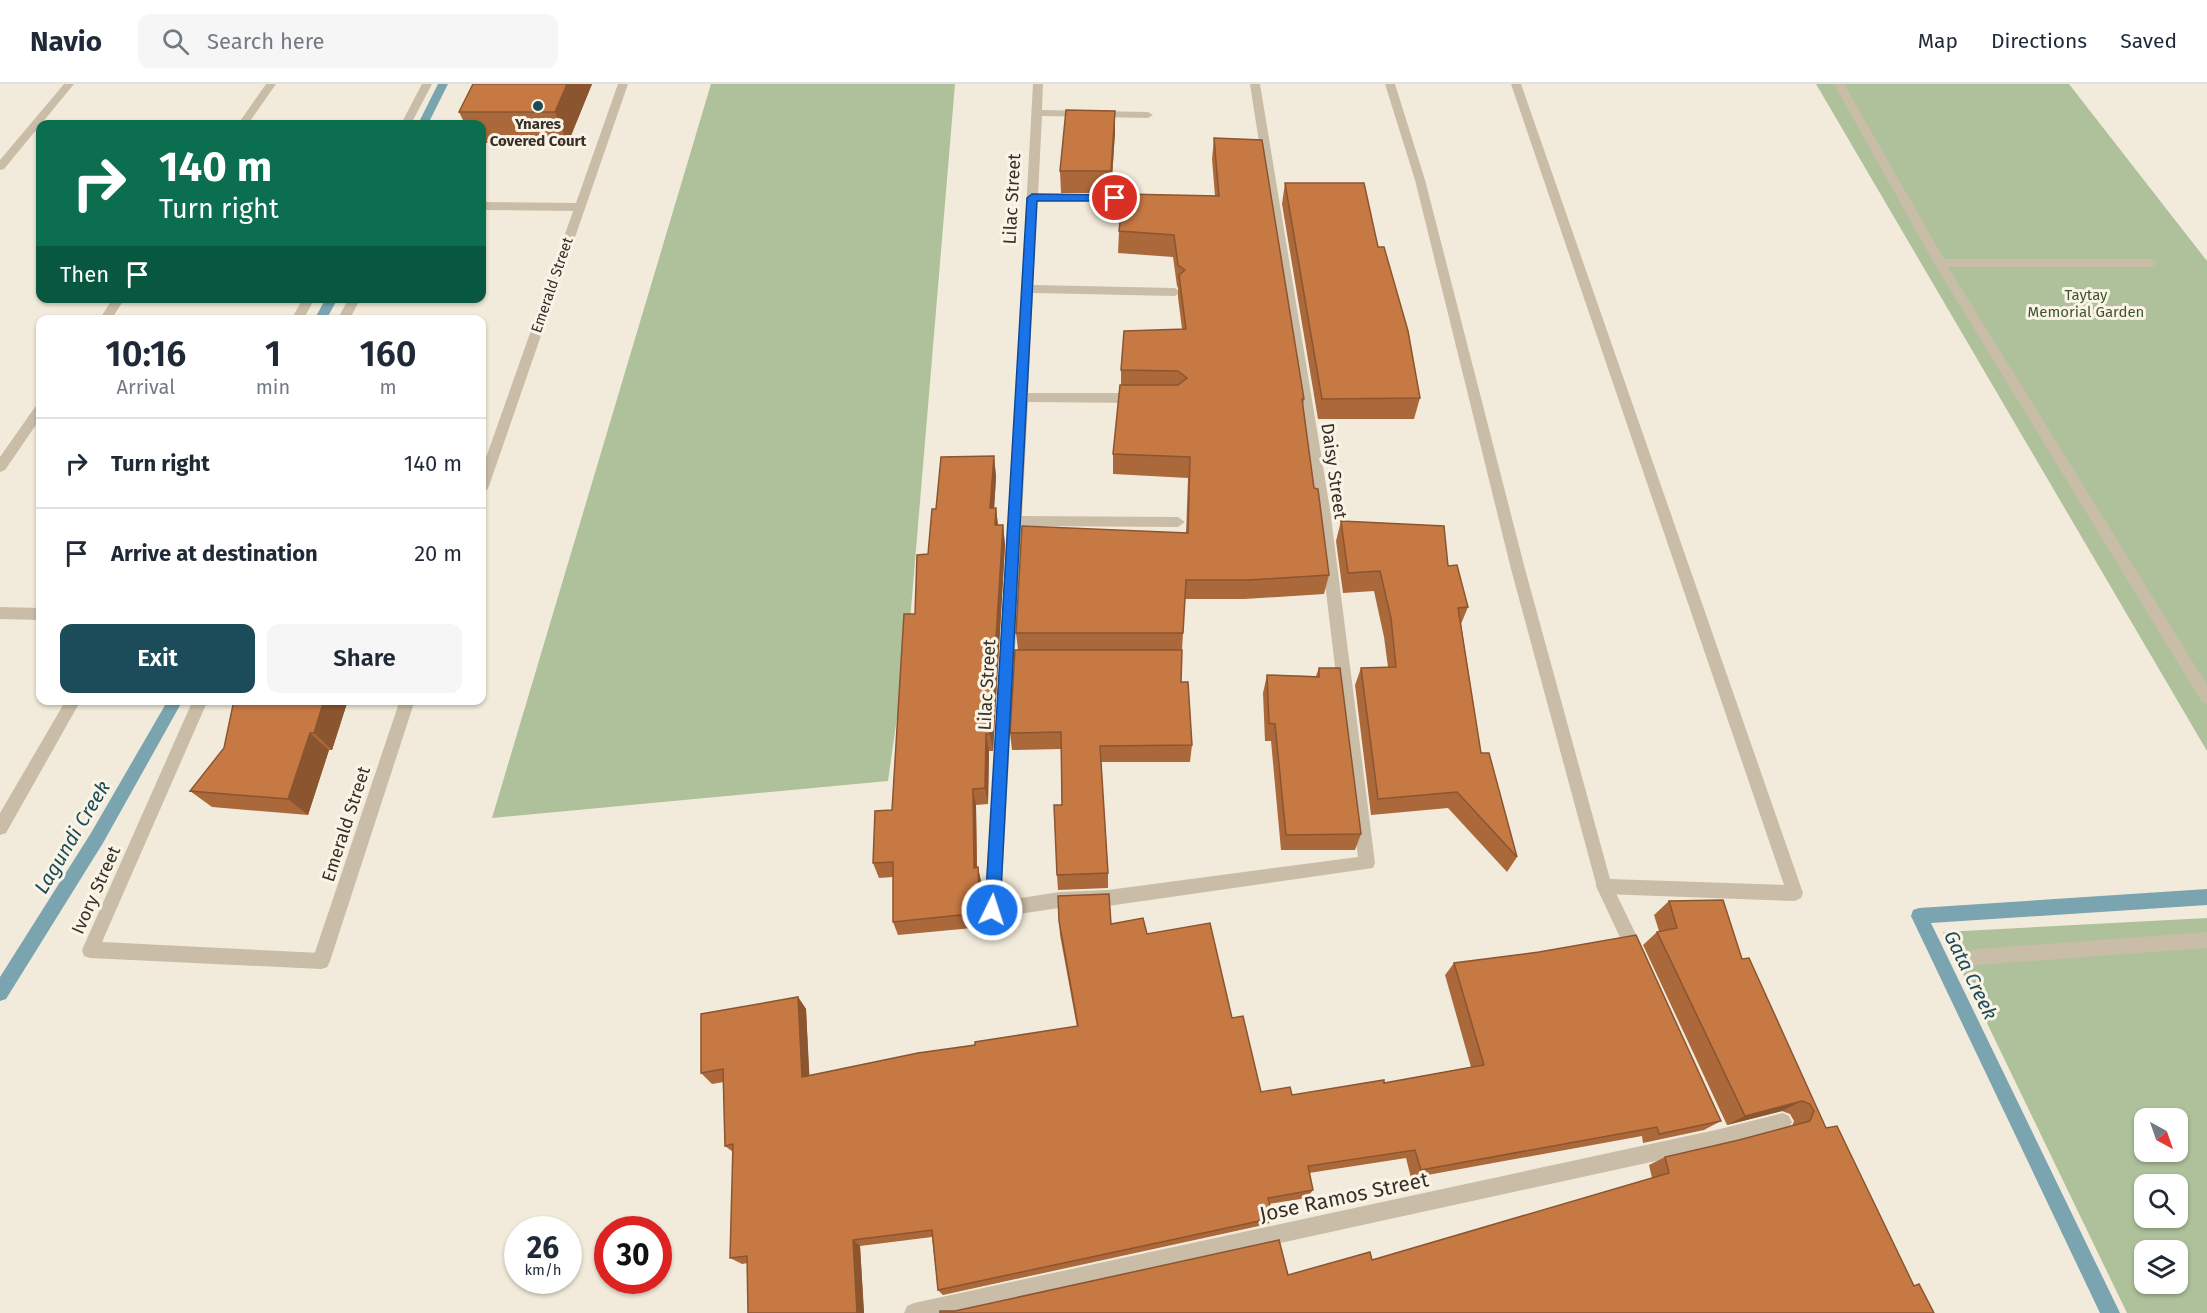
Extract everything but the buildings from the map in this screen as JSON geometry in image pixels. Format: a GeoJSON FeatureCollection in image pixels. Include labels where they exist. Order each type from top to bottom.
{"type":"FeatureCollection","features":[{"type":"Feature","properties":{"kind":"street"},"geometry":{"type":"LineString","coordinates":[[39,120],[69,84]]}},
{"type":"Feature","properties":{"kind":"street"},"geometry":{"type":"LineString","coordinates":[[246,120],[271,84]]}},
{"type":"Feature","properties":{"kind":"street"},"geometry":{"type":"LineString","coordinates":[[408,120],[427,84]]}},
{"type":"Feature","properties":{"kind":"street","name":"Emerald Street"},"geometry":{"type":"LineString","coordinates":[[486,474],[622,84]]}},
{"type":"Feature","properties":{"kind":"street","name":"Lilac Street"},"geometry":{"type":"LineString","coordinates":[[1038,84],[1015,521],[1014,660],[992,910],[1059,900],[1108,898],[1367,863]]}},
{"type":"Feature","properties":{"kind":"street","name":"Daisy Street"},"geometry":{"type":"LineString","coordinates":[[1255,84],[1323,509],[1367,863]]}},
{"type":"Feature","properties":{"kind":"street"},"geometry":{"type":"LineString","coordinates":[[1390,84],[1419,180],[1518,569],[1604,886],[1644,971]]}},
{"type":"Feature","properties":{"kind":"street"},"geometry":{"type":"LineString","coordinates":[[1516,84],[1795,893],[1604,886]]}},
{"type":"Feature","properties":{"kind":"street"},"geometry":{"type":"LineString","coordinates":[[1839,84],[1940,263],[2207,698]]}},
{"type":"Feature","properties":{"kind":"street"},"geometry":{"type":"LineString","coordinates":[[1036,113],[1148,115]]}},
{"type":"Feature","properties":{"kind":"street"},"geometry":{"type":"LineString","coordinates":[[0,167],[36,124]]}},
{"type":"Feature","properties":{"kind":"street"},"geometry":{"type":"LineString","coordinates":[[1032,198],[1156,198]]}},
{"type":"Feature","properties":{"kind":"street"},"geometry":{"type":"LineString","coordinates":[[486,206],[579,207]]}},
{"type":"Feature","properties":{"kind":"street"},"geometry":{"type":"LineString","coordinates":[[1940,263],[2151,263]]}},
{"type":"Feature","properties":{"kind":"street"},"geometry":{"type":"LineString","coordinates":[[1027,289],[1175,292]]}},
{"type":"Feature","properties":{"kind":"street"},"geometry":{"type":"LineString","coordinates":[[1021,397],[1153,398]]}},
{"type":"Feature","properties":{"kind":"street"},"geometry":{"type":"LineString","coordinates":[[0,467],[36,416]]}},
{"type":"Feature","properties":{"kind":"street"},"geometry":{"type":"LineString","coordinates":[[1015,521],[1178,522]]}},
{"type":"Feature","properties":{"kind":"street"},"geometry":{"type":"LineString","coordinates":[[0,613],[36,615]]}},
{"type":"Feature","properties":{"kind":"street"},"geometry":{"type":"LineString","coordinates":[[0,828],[71,705]]}},
{"type":"Feature","properties":{"kind":"street","name":"Ivory Street"},"geometry":{"type":"LineString","coordinates":[[199,705],[90,950],[321,961]]}},
{"type":"Feature","properties":{"kind":"street","name":"Emerald Street"},"geometry":{"type":"LineString","coordinates":[[321,961],[406,705]]}},
{"type":"Feature","properties":{"kind":"street"},"geometry":{"type":"LineString","coordinates":[[1976,957],[2207,940]]}},
{"type":"Feature","properties":{"kind":"street"},"geometry":{"type":"LineString","coordinates":[[1710,1117],[1720,1138]]}},
{"type":"Feature","properties":{"kind":"street","name":"Jose Ramos Street"},"geometry":{"type":"LineString","coordinates":[[914,1313],[1720,1138],[1783,1122]]}},
{"type":"Feature","properties":{"kind":"green space"},"geometry":{"type":"Polygon","coordinates":[[[711,84],[955,84],[909,633],[888,781],[492,818],[711,84]]]}},
{"type":"Feature","properties":{"kind":"green space","name":"Taytay Memorial Garden"},"geometry":{"type":"Polygon","coordinates":[[[1816,84],[2069,84],[2207,261],[2207,751],[1816,84]]]}},
{"type":"Feature","properties":{"kind":"green space"},"geometry":{"type":"Polygon","coordinates":[[[2207,918],[2207,1313],[2127,1313],[1943,932],[2207,918]]]}},
{"type":"Feature","properties":{"kind":"waterway","name":"Lagundi Creek"},"geometry":{"type":"LineString","coordinates":[[425,120],[443,84]]}},
{"type":"Feature","properties":{"kind":"waterway","name":"Lagundi Creek"},"geometry":{"type":"LineString","coordinates":[[323,315],[329,303]]}},
{"type":"Feature","properties":{"kind":"waterway","name":"Lagundi Creek"},"geometry":{"type":"LineString","coordinates":[[0,993],[97,838],[173,705]]}},
{"type":"Feature","properties":{"kind":"waterway","name":"Gata Creek"},"geometry":{"type":"LineString","coordinates":[[2110,1313],[1919,916],[2207,897]]}},
{"type":"Feature","properties":{"kind":"place","name":"Ynares Covered Court"},"geometry":{"type":"Point","coordinates":[538,106]}},
{"type":"Feature","properties":{"kind":"route"},"geometry":{"type":"LineString","coordinates":[[992,910],[1008,660],[1032,198],[1115,198]]}}]}
